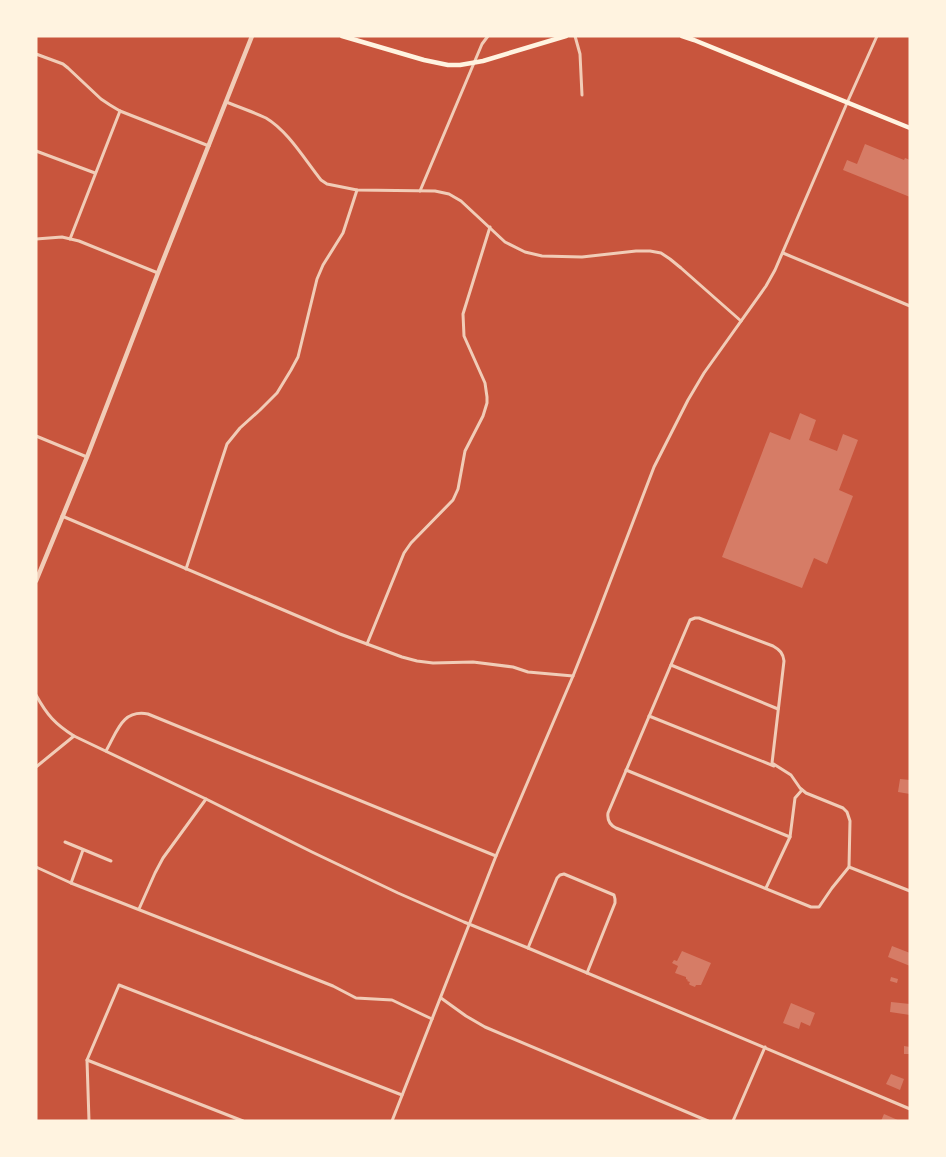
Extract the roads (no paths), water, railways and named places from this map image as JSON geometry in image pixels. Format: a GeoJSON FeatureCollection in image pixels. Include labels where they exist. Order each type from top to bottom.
{"type":"FeatureCollection","features":[{"type":"Feature","properties":{"kind":"main road"},"geometry":{"type":"LineString","coordinates":[[342,36],[436,63],[460,65],[474,63],[566,36]]}},
{"type":"Feature","properties":{"kind":"main road"},"geometry":{"type":"LineString","coordinates":[[682,36],[910,128]]}},
{"type":"Feature","properties":{"kind":"street"},"geometry":{"type":"LineString","coordinates":[[36,581],[87,457],[252,36]]}},
{"type":"Feature","properties":{"kind":"street"},"geometry":{"type":"LineString","coordinates":[[420,191],[482,44],[488,36]]}},
{"type":"Feature","properties":{"kind":"street"},"geometry":{"type":"LineString","coordinates":[[575,36],[580,54],[582,95]]}},
{"type":"Feature","properties":{"kind":"street"},"geometry":{"type":"LineString","coordinates":[[392,1121],[496,856],[573,676],[657,461],[704,373],[771,278],[878,36]]}},
{"type":"Feature","properties":{"kind":"street"},"geometry":{"type":"LineString","coordinates":[[36,54],[63,64],[100,98],[120,110],[209,146]]}},
{"type":"Feature","properties":{"kind":"street"},"geometry":{"type":"LineString","coordinates":[[226,102],[265,118],[277,126],[321,180],[327,184],[356,190],[435,191],[449,194],[461,201],[505,242],[525,252],[542,256],[582,257],[636,251],[650,251],[661,254],[682,268],[741,321]]}},
{"type":"Feature","properties":{"kind":"street"},"geometry":{"type":"LineString","coordinates":[[70,239],[120,110]]}},
{"type":"Feature","properties":{"kind":"street"},"geometry":{"type":"LineString","coordinates":[[36,150],[95,173]]}},
{"type":"Feature","properties":{"kind":"street"},"geometry":{"type":"LineString","coordinates":[[186,569],[228,444],[240,428],[277,393],[298,357],[317,279],[323,265],[343,232],[356,190]]}},
{"type":"Feature","properties":{"kind":"street"},"geometry":{"type":"LineString","coordinates":[[367,644],[404,553],[456,495],[468,445],[485,410],[487,397],[485,383],[464,336],[463,314],[490,227]]}},
{"type":"Feature","properties":{"kind":"street"},"geometry":{"type":"LineString","coordinates":[[36,239],[62,237],[70,239],[158,273]]}},
{"type":"Feature","properties":{"kind":"street"},"geometry":{"type":"LineString","coordinates":[[783,254],[910,306]]}},
{"type":"Feature","properties":{"kind":"street"},"geometry":{"type":"LineString","coordinates":[[36,436],[87,457]]}},
{"type":"Feature","properties":{"kind":"street"},"geometry":{"type":"LineString","coordinates":[[62,516],[340,634],[402,657],[432,663],[473,662],[513,667],[528,672],[573,676]]}},
{"type":"Feature","properties":{"kind":"street"},"geometry":{"type":"LineString","coordinates":[[649,716],[777,767],[791,775],[806,793],[841,806],[847,812],[850,821],[849,867],[819,907],[811,906],[616,828],[609,822],[608,817],[626,770],[649,716],[671,665],[690,620],[699,618],[780,650],[784,662],[772,763],[777,767]]}},
{"type":"Feature","properties":{"kind":"street"},"geometry":{"type":"LineString","coordinates":[[671,665],[778,709]]}},
{"type":"Feature","properties":{"kind":"street"},"geometry":{"type":"LineString","coordinates":[[36,695],[49,716],[74,736],[398,893],[910,1109]]}},
{"type":"Feature","properties":{"kind":"street"},"geometry":{"type":"LineString","coordinates":[[106,751],[122,722],[130,715],[148,714],[496,856]]}},
{"type":"Feature","properties":{"kind":"street"},"geometry":{"type":"LineString","coordinates":[[36,767],[74,736]]}},
{"type":"Feature","properties":{"kind":"street"},"geometry":{"type":"LineString","coordinates":[[626,770],[790,838]]}},
{"type":"Feature","properties":{"kind":"street"},"geometry":{"type":"LineString","coordinates":[[766,888],[790,838],[795,798],[802,790]]}},
{"type":"Feature","properties":{"kind":"street"},"geometry":{"type":"LineString","coordinates":[[139,909],[164,858],[206,799]]}},
{"type":"Feature","properties":{"kind":"street"},"geometry":{"type":"LineString","coordinates":[[65,842],[110,861]]}},
{"type":"Feature","properties":{"kind":"street"},"geometry":{"type":"LineString","coordinates":[[71,883],[84,850]]}},
{"type":"Feature","properties":{"kind":"street"},"geometry":{"type":"LineString","coordinates":[[36,867],[71,883],[334,986],[356,998],[392,1000],[432,1019]]}},
{"type":"Feature","properties":{"kind":"street"},"geometry":{"type":"LineString","coordinates":[[849,867],[910,891]]}},
{"type":"Feature","properties":{"kind":"street"},"geometry":{"type":"LineString","coordinates":[[528,948],[557,878],[560,875],[564,874],[614,895],[615,903],[587,973]]}},
{"type":"Feature","properties":{"kind":"street"},"geometry":{"type":"LineString","coordinates":[[90,1121],[87,1060],[119,985],[402,1096]]}},
{"type":"Feature","properties":{"kind":"street"},"geometry":{"type":"LineString","coordinates":[[441,998],[485,1027],[708,1121]]}},
{"type":"Feature","properties":{"kind":"street"},"geometry":{"type":"LineString","coordinates":[[733,1121],[765,1047]]}},
{"type":"Feature","properties":{"kind":"street"},"geometry":{"type":"LineString","coordinates":[[87,1060],[243,1121]]}}]}
